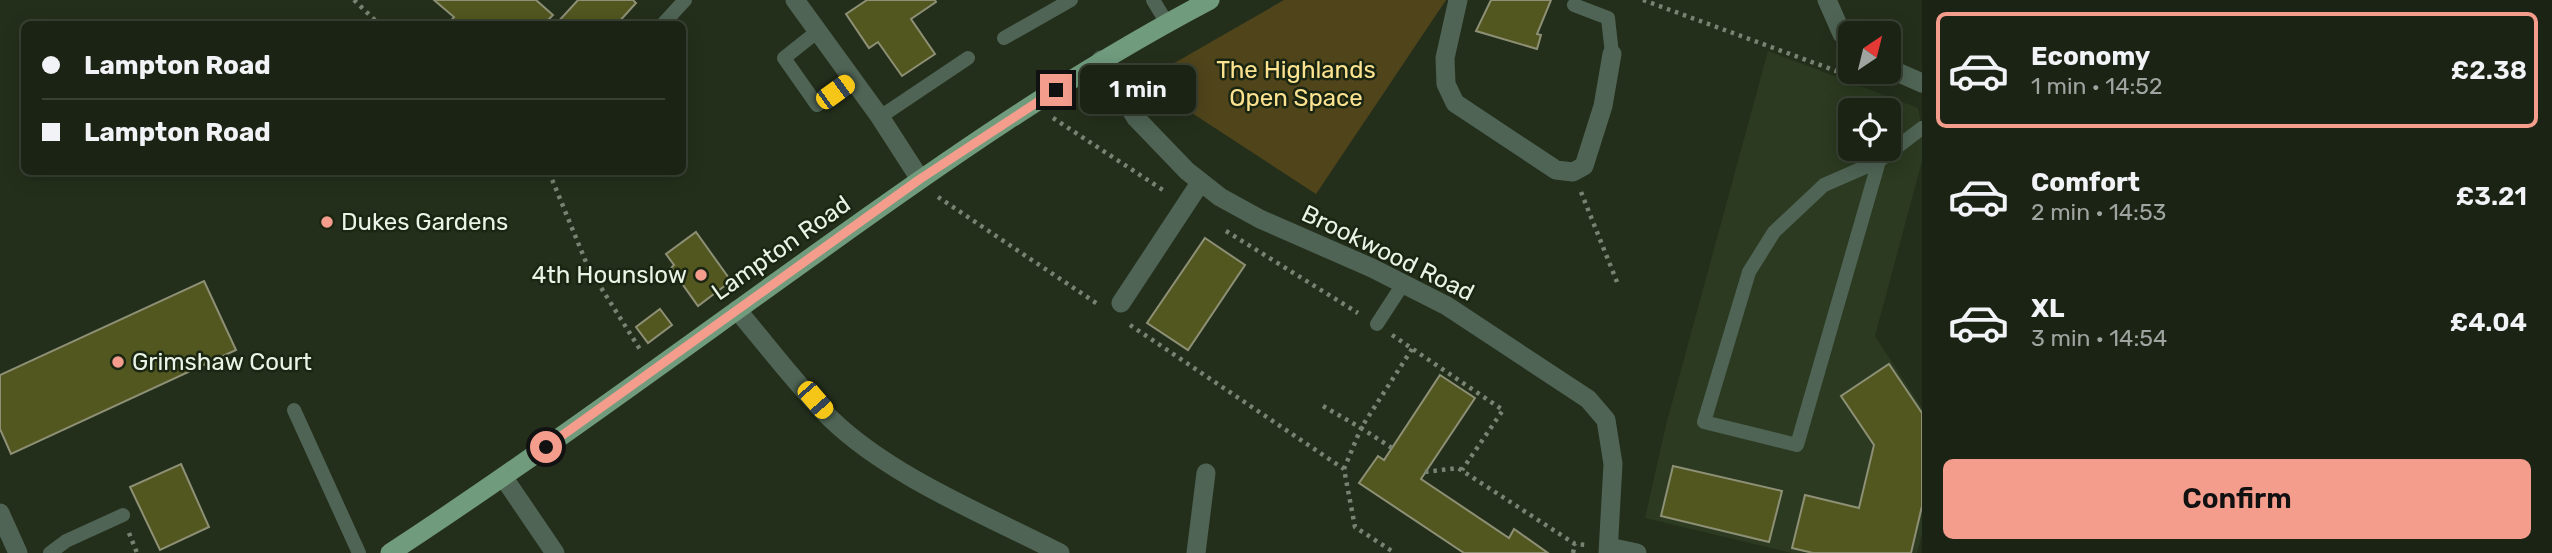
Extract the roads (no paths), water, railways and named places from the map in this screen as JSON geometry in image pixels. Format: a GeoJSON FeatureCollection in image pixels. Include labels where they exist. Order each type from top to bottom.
{"type":"FeatureCollection","features":[{"type":"Feature","properties":{"kind":"main road","name":"Lampton Road"},"geometry":{"type":"LineString","coordinates":[[390,553],[504,478],[652,369],[920,179],[1101,60],[1210,0]]}},
{"type":"Feature","properties":{"kind":"street"},"geometry":{"type":"LineString","coordinates":[[795,0],[880,117],[920,179]]}},
{"type":"Feature","properties":{"kind":"street"},"geometry":{"type":"LineString","coordinates":[[1458,0],[1445,58],[1446,84],[1455,103],[1556,170],[1573,172],[1584,166],[1603,106],[1612,54]]}},
{"type":"Feature","properties":{"kind":"street"},"geometry":{"type":"LineString","coordinates":[[1827,0],[1838,25]]}},
{"type":"Feature","properties":{"kind":"street","name":"Brookwood Road"},"geometry":{"type":"LineString","coordinates":[[1101,60],[1136,118],[1200,183],[1259,219],[1447,306],[1588,399],[1606,420],[1613,464],[1609,550]]}},
{"type":"Feature","properties":{"kind":"street"},"geometry":{"type":"LineString","coordinates":[[1901,74],[1922,83]]}},
{"type":"Feature","properties":{"kind":"street"},"geometry":{"type":"LineString","coordinates":[[1121,303],[1200,183]]}},
{"type":"Feature","properties":{"kind":"street"},"geometry":{"type":"LineString","coordinates":[[737,310],[832,419],[870,449],[912,478],[1060,553]]}},
{"type":"Feature","properties":{"kind":"street"},"geometry":{"type":"LineString","coordinates":[[1196,553],[1206,473]]}},
{"type":"Feature","properties":{"kind":"street"},"geometry":{"type":"LineString","coordinates":[[504,478],[555,553]]}},
{"type":"Feature","properties":{"kind":"street"},"geometry":{"type":"LineString","coordinates":[[0,513],[18,553]]}},
{"type":"Feature","properties":{"kind":"street"},"geometry":{"type":"LineString","coordinates":[[1609,550],[1637,553]]}},
{"type":"Feature","properties":{"kind":"lane"},"geometry":{"type":"LineString","coordinates":[[666,21],[685,0]]}},
{"type":"Feature","properties":{"kind":"lane"},"geometry":{"type":"LineString","coordinates":[[1004,38],[1071,0]]}},
{"type":"Feature","properties":{"kind":"lane"},"geometry":{"type":"LineString","coordinates":[[1153,0],[1167,23]]}},
{"type":"Feature","properties":{"kind":"lane"},"geometry":{"type":"LineString","coordinates":[[1574,5],[1608,18],[1612,54]]}},
{"type":"Feature","properties":{"kind":"lane"},"geometry":{"type":"LineString","coordinates":[[818,31],[784,58],[817,105],[853,79]]}},
{"type":"Feature","properties":{"kind":"lane"},"geometry":{"type":"LineString","coordinates":[[880,117],[968,58]]}},
{"type":"Feature","properties":{"kind":"lane"},"geometry":{"type":"LineString","coordinates":[[1901,144],[1922,128]]}},
{"type":"Feature","properties":{"kind":"lane"},"geometry":{"type":"LineString","coordinates":[[1879,161],[1797,445],[1704,422],[1749,272],[1774,232],[1824,185],[1879,161]]}},
{"type":"Feature","properties":{"kind":"lane"},"geometry":{"type":"LineString","coordinates":[[1377,324],[1403,284]]}},
{"type":"Feature","properties":{"kind":"lane"},"geometry":{"type":"LineString","coordinates":[[294,410],[359,553]]}},
{"type":"Feature","properties":{"kind":"lane"},"geometry":{"type":"LineString","coordinates":[[50,553],[66,541],[123,515]]}},
{"type":"Feature","properties":{"kind":"place","name":"Dukes Gardens"},"geometry":{"type":"Point","coordinates":[327,222]}},
{"type":"Feature","properties":{"kind":"place","name":"4th Hounslow"},"geometry":{"type":"Point","coordinates":[701,275]}},
{"type":"Feature","properties":{"kind":"place","name":"Grimshaw Court"},"geometry":{"type":"Point","coordinates":[118,362]}},
{"type":"Feature","properties":{"kind":"park label","name":"The Highlands Open Space"},"geometry":{"type":"Point","coordinates":[1296,84]}}]}
